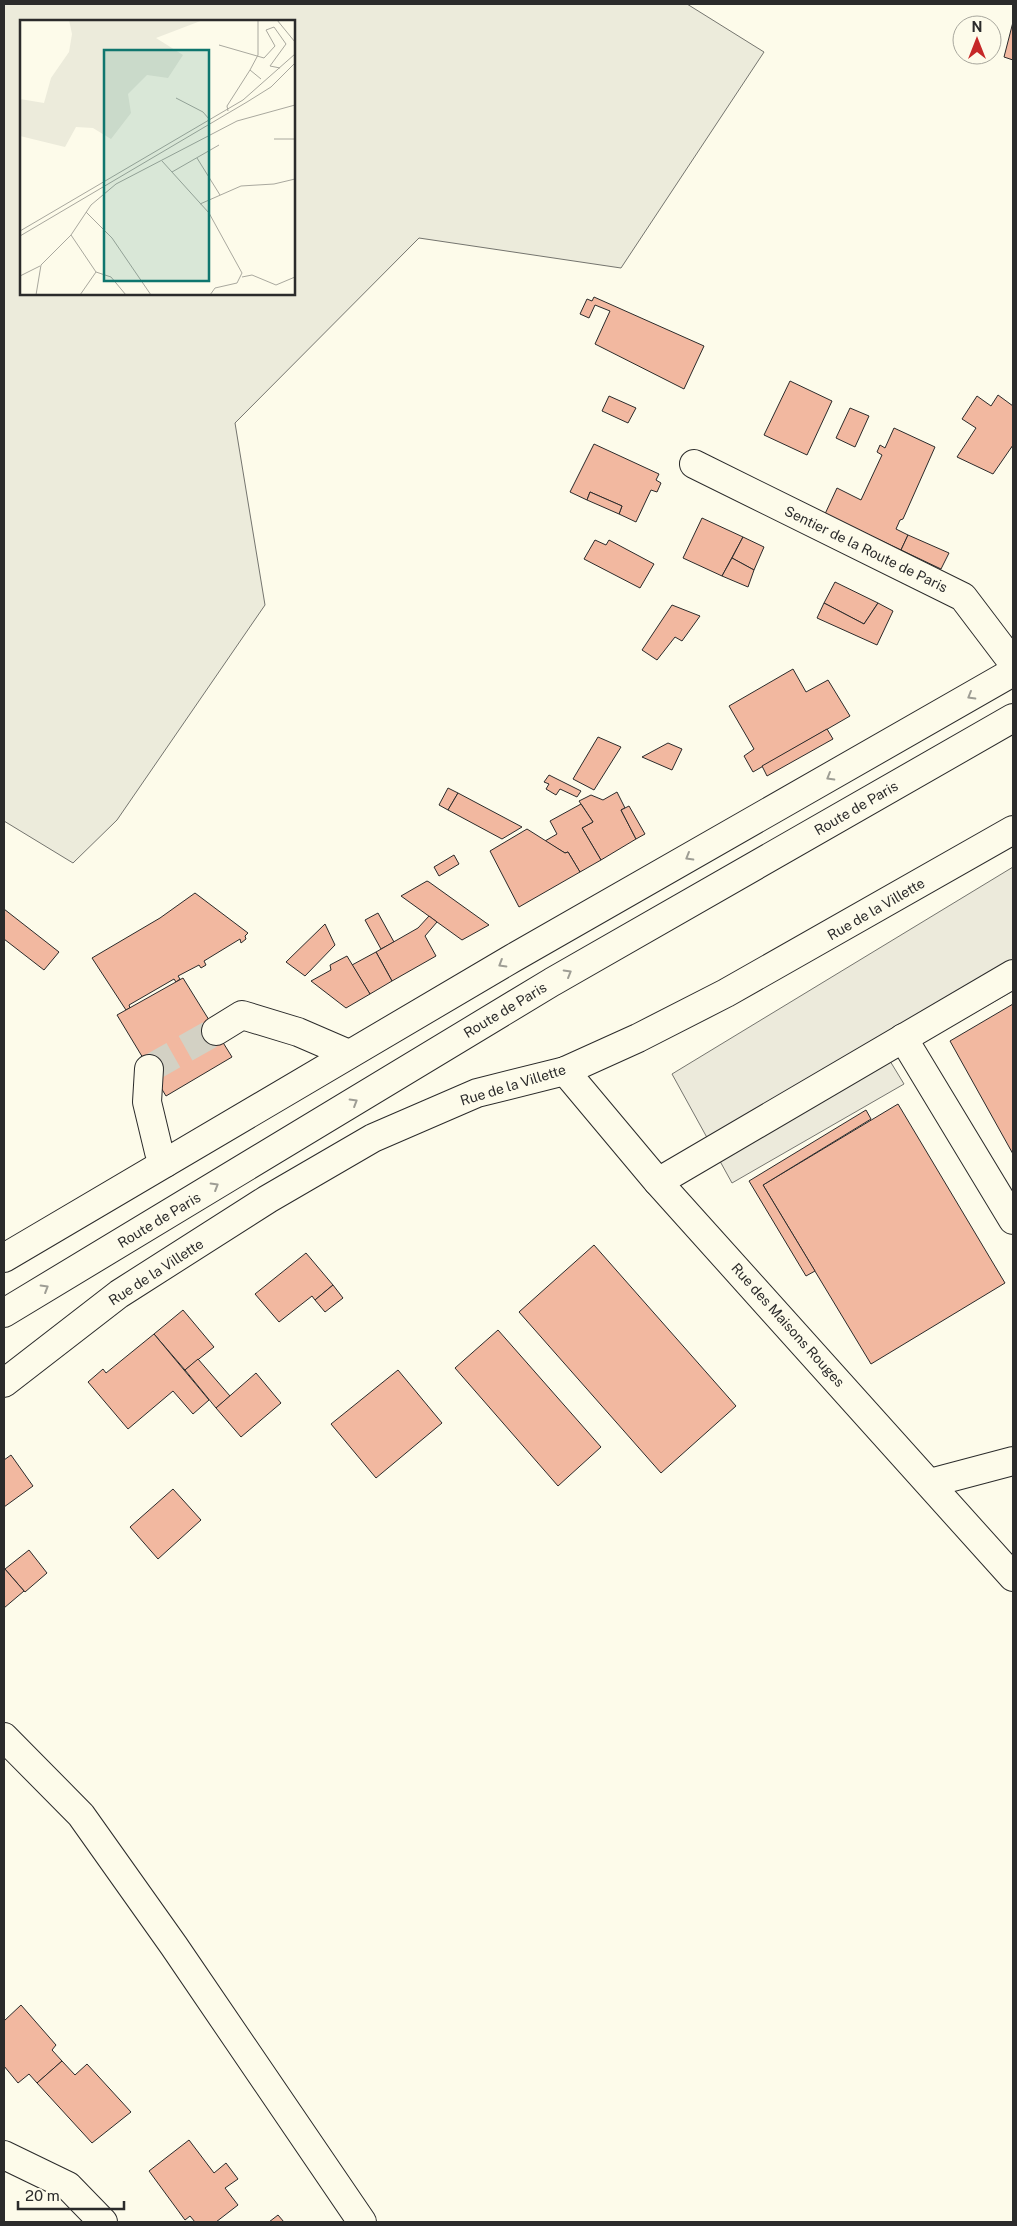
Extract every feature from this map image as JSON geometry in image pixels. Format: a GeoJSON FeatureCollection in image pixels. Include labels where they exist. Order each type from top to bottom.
{"type":"FeatureCollection","features":[{"type":"Feature","properties":{"kind":"street","name":"Sentier de la Route de Paris"},"geometry":{"type":"LineString","coordinates":[[694,464],[963,597],[1013,663]]}},
{"type":"Feature","properties":{"kind":"street"},"geometry":{"type":"LineString","coordinates":[[4,1258],[513,958],[1013,672]]}},
{"type":"Feature","properties":{"kind":"street","name":"Route de Paris"},"geometry":{"type":"LineString","coordinates":[[4,1313],[552,982],[1013,718]]}},
{"type":"Feature","properties":{"kind":"street","name":"Rue de la Villette"},"geometry":{"type":"LineString","coordinates":[[4,1383],[119,1294],[268,1199],[373,1138],[477,1093],[565,1071],[638,1038],[726,994],[1013,830]]}},
{"type":"Feature","properties":{"kind":"street"},"geometry":{"type":"LineString","coordinates":[[658,1182],[1013,974]]}},
{"type":"Feature","properties":{"kind":"street"},"geometry":{"type":"LineString","coordinates":[[216,1031],[242,1015],[298,1032],[349,1054]]}},
{"type":"Feature","properties":{"kind":"street"},"geometry":{"type":"LineString","coordinates":[[903,1038],[1013,1220]]}},
{"type":"Feature","properties":{"kind":"street"},"geometry":{"type":"LineString","coordinates":[[149,1069],[147,1102],[159,1152],[165,1163]]}},
{"type":"Feature","properties":{"kind":"street","name":"Rue des Maisons Rouges"},"geometry":{"type":"LineString","coordinates":[[565,1071],[658,1182],[1013,1577]]}},
{"type":"Feature","properties":{"kind":"street"},"geometry":{"type":"LineString","coordinates":[[930,1483],[1013,1460]]}},
{"type":"Feature","properties":{"kind":"street"},"geometry":{"type":"LineString","coordinates":[[4,1737],[81,1815],[224,2019],[362,2222]]}},
{"type":"Feature","properties":{"kind":"street"},"geometry":{"type":"LineString","coordinates":[[4,2155],[68,2186],[103,2222]]}},
{"type":"Feature","properties":{"kind":"shaded area"},"geometry":{"type":"Polygon","coordinates":[[[4,4],[687,4],[764,52],[621,268],[419,238],[235,423],[265,605],[117,820],[73,863],[4,821],[4,4]]]}},
{"type":"Feature","properties":{"kind":"shaded area"},"geometry":{"type":"Polygon","coordinates":[[[1013,867],[1013,991],[890,1061],[904,1084],[732,1183],[672,1074],[1013,867]]]}},
{"type":"Feature","properties":{"kind":"building"},"geometry":{"type":"Polygon","coordinates":[[[1013,22],[1013,60],[1004,57],[1013,22]]]}},
{"type":"Feature","properties":{"kind":"building"},"geometry":{"type":"Polygon","coordinates":[[[594,297],[704,346],[684,389],[595,344],[610,311],[595,305],[589,318],[580,314],[587,299],[592,301],[594,297]]]}},
{"type":"Feature","properties":{"kind":"building"},"geometry":{"type":"Polygon","coordinates":[[[790,381],[832,401],[807,455],[764,435],[790,381]]]}},
{"type":"Feature","properties":{"kind":"building"},"geometry":{"type":"Polygon","coordinates":[[[998,395],[1013,406],[1013,445],[993,474],[957,457],[976,428],[962,419],[977,396],[991,406],[998,395]]]}},
{"type":"Feature","properties":{"kind":"building"},"geometry":{"type":"Polygon","coordinates":[[[609,396],[636,408],[628,423],[602,411],[609,396]]]}},
{"type":"Feature","properties":{"kind":"building"},"geometry":{"type":"Polygon","coordinates":[[[850,408],[869,416],[855,447],[836,438],[850,408]]]}},
{"type":"Feature","properties":{"kind":"building"},"geometry":{"type":"Polygon","coordinates":[[[894,428],[935,447],[903,519],[900,520],[896,529],[908,535],[901,550],[825,514],[837,488],[861,500],[882,455],[877,452],[880,445],[885,448],[894,428]]]}},
{"type":"Feature","properties":{"kind":"building"},"geometry":{"type":"Polygon","coordinates":[[[594,444],[659,474],[656,480],[661,483],[657,492],[651,490],[636,522],[619,514],[622,506],[590,492],[587,500],[570,492],[594,444]]]}},
{"type":"Feature","properties":{"kind":"building"},"geometry":{"type":"Polygon","coordinates":[[[590,492],[622,506],[619,514],[587,500],[590,492]]]}},
{"type":"Feature","properties":{"kind":"building"},"geometry":{"type":"Polygon","coordinates":[[[702,518],[743,537],[722,576],[683,558],[702,518]]]}},
{"type":"Feature","properties":{"kind":"building"},"geometry":{"type":"Polygon","coordinates":[[[908,535],[949,553],[941,569],[901,550],[908,535]]]}},
{"type":"Feature","properties":{"kind":"building"},"geometry":{"type":"Polygon","coordinates":[[[743,537],[764,547],[754,570],[732,558],[743,537]]]}},
{"type":"Feature","properties":{"kind":"building"},"geometry":{"type":"Polygon","coordinates":[[[595,540],[606,545],[609,540],[654,564],[640,588],[584,559],[595,540]]]}},
{"type":"Feature","properties":{"kind":"building"},"geometry":{"type":"Polygon","coordinates":[[[732,558],[754,570],[748,587],[722,576],[732,558]]]}},
{"type":"Feature","properties":{"kind":"building"},"geometry":{"type":"Polygon","coordinates":[[[835,582],[878,603],[864,624],[824,603],[835,582]]]}},
{"type":"Feature","properties":{"kind":"building"},"geometry":{"type":"Polygon","coordinates":[[[824,603],[864,624],[878,603],[893,611],[877,645],[817,618],[824,603]]]}},
{"type":"Feature","properties":{"kind":"building"},"geometry":{"type":"Polygon","coordinates":[[[672,605],[700,616],[682,641],[675,637],[657,660],[642,650],[672,605]]]}},
{"type":"Feature","properties":{"kind":"building"},"geometry":{"type":"Polygon","coordinates":[[[793,669],[806,692],[828,680],[850,716],[753,772],[744,756],[754,749],[729,706],[793,669]]]}},
{"type":"Feature","properties":{"kind":"building"},"geometry":{"type":"Polygon","coordinates":[[[827,729],[833,739],[767,776],[762,766],[827,729]]]}},
{"type":"Feature","properties":{"kind":"building"},"geometry":{"type":"Polygon","coordinates":[[[598,737],[621,747],[594,790],[573,779],[598,737]]]}},
{"type":"Feature","properties":{"kind":"building"},"geometry":{"type":"Polygon","coordinates":[[[668,743],[682,749],[672,770],[642,757],[668,743]]]}},
{"type":"Feature","properties":{"kind":"building"},"geometry":{"type":"Polygon","coordinates":[[[549,775],[581,791],[577,797],[560,789],[556,795],[546,789],[549,784],[544,782],[549,775]]]}},
{"type":"Feature","properties":{"kind":"building"},"geometry":{"type":"Polygon","coordinates":[[[448,788],[458,793],[448,810],[439,805],[448,788]]]}},
{"type":"Feature","properties":{"kind":"building"},"geometry":{"type":"Polygon","coordinates":[[[617,792],[625,808],[621,810],[636,839],[601,860],[582,828],[593,822],[579,801],[591,795],[603,800],[617,792]]]}},
{"type":"Feature","properties":{"kind":"building"},"geometry":{"type":"Polygon","coordinates":[[[458,793],[522,827],[502,839],[448,810],[458,793]]]}},
{"type":"Feature","properties":{"kind":"building"},"geometry":{"type":"Polygon","coordinates":[[[581,804],[593,822],[582,828],[601,860],[580,872],[568,852],[565,853],[545,841],[557,834],[550,821],[581,804]]]}},
{"type":"Feature","properties":{"kind":"building"},"geometry":{"type":"Polygon","coordinates":[[[629,806],[645,834],[636,839],[621,810],[629,806]]]}},
{"type":"Feature","properties":{"kind":"building"},"geometry":{"type":"Polygon","coordinates":[[[527,829],[565,853],[568,852],[580,872],[519,907],[490,851],[527,829]]]}},
{"type":"Feature","properties":{"kind":"building"},"geometry":{"type":"Polygon","coordinates":[[[454,855],[459,864],[439,876],[434,867],[454,855]]]}},
{"type":"Feature","properties":{"kind":"building"},"geometry":{"type":"Polygon","coordinates":[[[427,881],[489,925],[462,940],[401,896],[427,881]]]}},
{"type":"Feature","properties":{"kind":"building"},"geometry":{"type":"Polygon","coordinates":[[[195,893],[248,933],[245,936],[246,939],[241,943],[240,939],[204,961],[206,965],[201,968],[199,965],[178,976],[180,979],[176,982],[174,979],[129,1005],[130,1008],[126,1010],[92,958],[160,918],[195,893]]]}},
{"type":"Feature","properties":{"kind":"building"},"geometry":{"type":"Polygon","coordinates":[[[4,909],[59,952],[44,970],[4,939],[4,909]]]}},
{"type":"Feature","properties":{"kind":"building"},"geometry":{"type":"Polygon","coordinates":[[[378,913],[394,942],[381,949],[365,920],[378,913]]]}},
{"type":"Feature","properties":{"kind":"building"},"geometry":{"type":"Polygon","coordinates":[[[429,916],[437,922],[425,936],[436,956],[392,981],[376,952],[418,928],[429,916]]]}},
{"type":"Feature","properties":{"kind":"building"},"geometry":{"type":"Polygon","coordinates":[[[325,924],[335,945],[305,976],[286,962],[325,924]]]}},
{"type":"Feature","properties":{"kind":"building"},"geometry":{"type":"Polygon","coordinates":[[[376,952],[392,981],[370,994],[352,965],[376,952]]]}},
{"type":"Feature","properties":{"kind":"building"},"geometry":{"type":"Polygon","coordinates":[[[347,956],[370,994],[346,1008],[311,981],[331,970],[330,965],[347,956]]]}},
{"type":"Feature","properties":{"kind":"building"},"geometry":{"type":"Polygon","coordinates":[[[183,978],[232,1057],[166,1096],[117,1015],[183,978]]]}},
{"type":"Feature","properties":{"kind":"building"},"geometry":{"type":"Polygon","coordinates":[[[1013,1004],[1013,1154],[950,1041],[1013,1004]]]}},
{"type":"Feature","properties":{"kind":"building"},"geometry":{"type":"Polygon","coordinates":[[[898,1104],[1005,1283],[871,1364],[763,1185],[898,1104]]]}},
{"type":"Feature","properties":{"kind":"building"},"geometry":{"type":"Polygon","coordinates":[[[866,1110],[871,1119],[763,1185],[815,1271],[806,1276],[749,1181],[866,1110]]]}},
{"type":"Feature","properties":{"kind":"building"},"geometry":{"type":"Polygon","coordinates":[[[594,1245],[736,1406],[661,1473],[519,1312],[594,1245]]]}},
{"type":"Feature","properties":{"kind":"building"},"geometry":{"type":"Polygon","coordinates":[[[306,1253],[333,1285],[315,1300],[312,1296],[279,1322],[255,1294],[306,1253]]]}},
{"type":"Feature","properties":{"kind":"building"},"geometry":{"type":"Polygon","coordinates":[[[333,1285],[343,1298],[325,1312],[315,1300],[333,1285]]]}},
{"type":"Feature","properties":{"kind":"building"},"geometry":{"type":"Polygon","coordinates":[[[183,1310],[214,1347],[185,1370],[154,1334],[183,1310]]]}},
{"type":"Feature","properties":{"kind":"building"},"geometry":{"type":"Polygon","coordinates":[[[498,1330],[601,1447],[558,1486],[455,1368],[498,1330]]]}},
{"type":"Feature","properties":{"kind":"building"},"geometry":{"type":"Polygon","coordinates":[[[154,1334],[209,1400],[193,1414],[173,1391],[128,1429],[88,1382],[103,1369],[106,1373],[154,1334]]]}},
{"type":"Feature","properties":{"kind":"building"},"geometry":{"type":"Polygon","coordinates":[[[198,1359],[230,1396],[216,1408],[185,1370],[198,1359]]]}},
{"type":"Feature","properties":{"kind":"building"},"geometry":{"type":"Polygon","coordinates":[[[398,1370],[442,1423],[376,1478],[331,1424],[398,1370]]]}},
{"type":"Feature","properties":{"kind":"building"},"geometry":{"type":"Polygon","coordinates":[[[256,1373],[281,1403],[241,1437],[216,1408],[256,1373]]]}},
{"type":"Feature","properties":{"kind":"building"},"geometry":{"type":"Polygon","coordinates":[[[11,1455],[33,1486],[4,1507],[4,1460],[11,1455]]]}},
{"type":"Feature","properties":{"kind":"building"},"geometry":{"type":"Polygon","coordinates":[[[173,1489],[201,1520],[158,1559],[130,1527],[173,1489]]]}},
{"type":"Feature","properties":{"kind":"building"},"geometry":{"type":"Polygon","coordinates":[[[29,1550],[47,1573],[25,1592],[5,1569],[29,1550]]]}},
{"type":"Feature","properties":{"kind":"building"},"geometry":{"type":"Polygon","coordinates":[[[4,1568],[24,1591],[4,1608],[4,1568]]]}},
{"type":"Feature","properties":{"kind":"building"},"geometry":{"type":"Polygon","coordinates":[[[21,2005],[56,2045],[52,2050],[62,2061],[37,2083],[29,2074],[18,2083],[4,2066],[4,2021],[21,2005]]]}},
{"type":"Feature","properties":{"kind":"building"},"geometry":{"type":"Polygon","coordinates":[[[62,2061],[75,2075],[87,2064],[131,2112],[92,2143],[37,2083],[62,2061]]]}},
{"type":"Feature","properties":{"kind":"building"},"geometry":{"type":"Polygon","coordinates":[[[189,2140],[214,2173],[226,2163],[238,2179],[225,2188],[238,2205],[216,2222],[195,2222],[190,2216],[185,2220],[149,2171],[189,2140]]]}},
{"type":"Feature","properties":{"kind":"building"},"geometry":{"type":"Polygon","coordinates":[[[278,2215],[284,2222],[269,2222],[278,2215]]]}},
{"type":"Feature","properties":{"kind":"tunnel"},"geometry":{"type":"LineString","coordinates":[[149,1069],[216,1031]]}}]}
